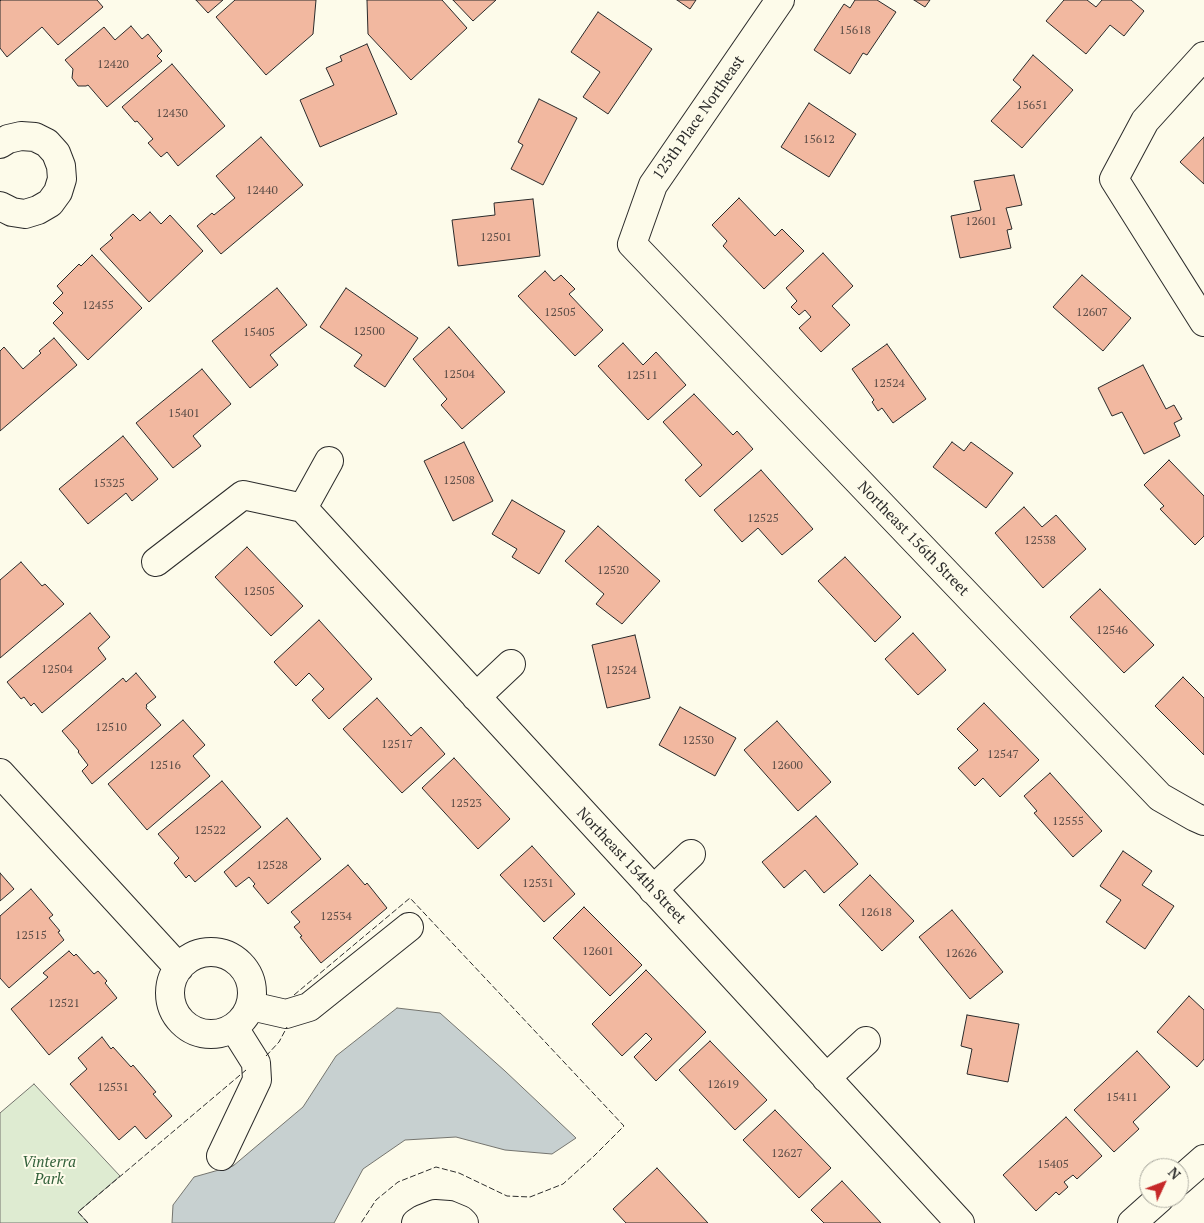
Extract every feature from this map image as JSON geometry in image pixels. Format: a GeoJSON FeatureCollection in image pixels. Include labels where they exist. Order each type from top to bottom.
{"type":"FeatureCollection","features":[{"type":"Feature","properties":{"kind":"street","name":"125th Place Northeast"},"geometry":{"type":"LineString","coordinates":[[632,244],[653,185],[780,0]]}},
{"type":"Feature","properties":{"kind":"street"},"geometry":{"type":"LineString","coordinates":[[1204,56],[1145,121],[1114,179],[1204,322]]}},
{"type":"Feature","properties":{"kind":"street"},"geometry":{"type":"LineString","coordinates":[[0,144],[8,139],[21,136],[34,137],[46,143],[56,153],[61,166],[62,180],[58,192],[50,203],[38,210],[25,214],[12,212],[0,206]]}},
{"type":"Feature","properties":{"kind":"street","name":"Northeast 156th Street"},"geometry":{"type":"LineString","coordinates":[[632,244],[1160,797],[1204,821]]}},
{"type":"Feature","properties":{"kind":"street"},"geometry":{"type":"LineString","coordinates":[[156,562],[243,495],[303,508],[329,461]]}},
{"type":"Feature","properties":{"kind":"street","name":"Northeast 154th Street"},"geometry":{"type":"LineString","coordinates":[[303,508],[960,1223]]}},
{"type":"Feature","properties":{"kind":"street"},"geometry":{"type":"LineString","coordinates":[[476,697],[511,664]]}},
{"type":"Feature","properties":{"kind":"street"},"geometry":{"type":"LineString","coordinates":[[0,772],[179,968]]}},
{"type":"Feature","properties":{"kind":"street"},"geometry":{"type":"LineString","coordinates":[[653,890],[691,854]]}},
{"type":"Feature","properties":{"kind":"street"},"geometry":{"type":"LineString","coordinates":[[251,1006],[286,1014],[309,1007],[409,927]]}},
{"type":"Feature","properties":{"kind":"street"},"geometry":{"type":"LineString","coordinates":[[207,952],[221,953],[234,958],[244,967],[250,979],[253,993],[251,1006],[245,1018],[234,1028],[222,1034],[208,1035],[195,1032],[175,1014],[170,1001],[170,987],[174,974],[182,963],[194,955],[207,952]]}},
{"type":"Feature","properties":{"kind":"street"},"geometry":{"type":"LineString","coordinates":[[221,1156],[257,1080],[256,1063],[234,1028]]}},
{"type":"Feature","properties":{"kind":"street"},"geometry":{"type":"LineString","coordinates":[[826,1078],[866,1041]]}},
{"type":"Feature","properties":{"kind":"street"},"geometry":{"type":"LineString","coordinates":[[1189,1172],[1204,1159]]}},
{"type":"Feature","properties":{"kind":"street"},"geometry":{"type":"LineString","coordinates":[[1132,1223],[1149,1208]]}},
{"type":"Feature","properties":{"kind":"street"},"geometry":{"type":"LineString","coordinates":[[416,1223],[435,1214],[449,1215],[464,1223]]}},
{"type":"Feature","properties":{"kind":"green space","name":"Vinterra Park"},"geometry":{"type":"Polygon","coordinates":[[[34,1084],[120,1176],[78,1212],[88,1223],[0,1223],[0,1113],[34,1084]]]}},
{"type":"Feature","properties":{"kind":"shaded area"},"geometry":{"type":"Polygon","coordinates":[[[397,1008],[440,1013],[576,1138],[552,1154],[505,1150],[456,1137],[405,1140],[363,1169],[334,1223],[172,1223],[173,1205],[194,1177],[233,1166],[303,1107],[336,1056],[397,1008]]]}},
{"type":"Feature","properties":{"kind":"building"},"geometry":{"type":"Polygon","coordinates":[[[1,0],[97,0],[103,7],[58,45],[42,27],[7,57],[0,48],[1,0]]]}},
{"type":"Feature","properties":{"kind":"building"},"geometry":{"type":"Polygon","coordinates":[[[196,0],[223,0],[208,13],[196,0]]]}},
{"type":"Feature","properties":{"kind":"building"},"geometry":{"type":"Polygon","coordinates":[[[235,0],[316,0],[313,34],[266,75],[216,17],[235,0]]]}},
{"type":"Feature","properties":{"kind":"building"},"geometry":{"type":"Polygon","coordinates":[[[367,0],[442,0],[467,28],[411,80],[368,34],[367,0]]]}},
{"type":"Feature","properties":{"kind":"building"},"geometry":{"type":"Polygon","coordinates":[[[453,0],[496,0],[473,21],[453,0]]]}},
{"type":"Feature","properties":{"kind":"building"},"geometry":{"type":"Polygon","coordinates":[[[677,0],[696,0],[690,9],[677,0]]]}},
{"type":"Feature","properties":{"kind":"building"},"geometry":{"type":"Polygon","coordinates":[[[855,0],[877,0],[896,12],[867,55],[863,53],[850,74],[814,50],[844,4],[850,8],[855,0]]]}},
{"type":"Feature","properties":{"kind":"building"},"geometry":{"type":"Polygon","coordinates":[[[914,0],[930,0],[925,7],[914,0]]]}},
{"type":"Feature","properties":{"kind":"building"},"geometry":{"type":"Polygon","coordinates":[[[1064,0],[1087,0],[1096,7],[1102,0],[1131,0],[1144,11],[1124,36],[1110,25],[1086,54],[1046,21],[1064,0]]]}},
{"type":"Feature","properties":{"kind":"building"},"geometry":{"type":"Polygon","coordinates":[[[598,12],[652,49],[608,114],[583,97],[600,72],[571,52],[598,12]]]}},
{"type":"Feature","properties":{"kind":"building"},"geometry":{"type":"Polygon","coordinates":[[[131,26],[142,39],[148,34],[162,51],[157,56],[162,61],[107,107],[88,85],[78,86],[72,78],[73,69],[65,60],[104,27],[115,40],[131,26]]]}},
{"type":"Feature","properties":{"kind":"building"},"geometry":{"type":"Polygon","coordinates":[[[367,44],[397,114],[320,147],[300,100],[334,85],[326,68],[342,61],[340,56],[367,44]]]}},
{"type":"Feature","properties":{"kind":"building"},"geometry":{"type":"Polygon","coordinates":[[[1033,55],[1073,90],[1022,148],[991,121],[1021,87],[1013,80],[1033,55]]]}},
{"type":"Feature","properties":{"kind":"building"},"geometry":{"type":"Polygon","coordinates":[[[172,64],[225,126],[178,166],[167,152],[161,157],[148,143],[153,139],[122,107],[172,64]]]}},
{"type":"Feature","properties":{"kind":"building"},"geometry":{"type":"Polygon","coordinates":[[[539,99],[577,118],[543,185],[511,169],[523,145],[518,142],[539,99]]]}},
{"type":"Feature","properties":{"kind":"building"},"geometry":{"type":"Polygon","coordinates":[[[809,103],[856,134],[829,177],[781,147],[809,103]]]}},
{"type":"Feature","properties":{"kind":"building"},"geometry":{"type":"Polygon","coordinates":[[[261,137],[303,185],[221,254],[197,226],[212,213],[214,215],[235,198],[216,176],[261,137]]]}},
{"type":"Feature","properties":{"kind":"building"},"geometry":{"type":"Polygon","coordinates":[[[1204,137],[1204,184],[1180,162],[1204,137]]]}},
{"type":"Feature","properties":{"kind":"building"},"geometry":{"type":"Polygon","coordinates":[[[1014,175],[1022,205],[1006,208],[1012,229],[1007,230],[1011,248],[960,258],[951,216],[981,210],[974,181],[1014,175]]]}},
{"type":"Feature","properties":{"kind":"building"},"geometry":{"type":"Polygon","coordinates":[[[739,198],[775,236],[782,229],[804,251],[764,289],[723,246],[727,241],[712,225],[739,198]]]}},
{"type":"Feature","properties":{"kind":"building"},"geometry":{"type":"Polygon","coordinates":[[[533,199],[540,256],[458,266],[452,220],[495,215],[494,203],[533,199]]]}},
{"type":"Feature","properties":{"kind":"building"},"geometry":{"type":"Polygon","coordinates":[[[150,212],[161,224],[170,215],[203,251],[149,302],[100,249],[113,238],[110,235],[133,214],[140,221],[150,212]]]}},
{"type":"Feature","properties":{"kind":"building"},"geometry":{"type":"Polygon","coordinates":[[[823,253],[853,286],[832,306],[850,325],[821,352],[799,328],[811,317],[805,310],[799,315],[791,307],[797,301],[786,288],[823,253]]]}},
{"type":"Feature","properties":{"kind":"building"},"geometry":{"type":"Polygon","coordinates":[[[92,255],[142,308],[88,360],[53,323],[63,313],[53,303],[63,293],[57,286],[79,264],[81,266],[92,255]]]}},
{"type":"Feature","properties":{"kind":"building"},"geometry":{"type":"Polygon","coordinates":[[[545,271],[554,281],[561,275],[575,289],[569,294],[603,330],[575,356],[518,296],[545,271]]]}},
{"type":"Feature","properties":{"kind":"building"},"geometry":{"type":"Polygon","coordinates":[[[1082,275],[1131,318],[1103,351],[1053,307],[1082,275]]]}},
{"type":"Feature","properties":{"kind":"building"},"geometry":{"type":"Polygon","coordinates":[[[277,288],[307,325],[270,355],[278,365],[250,388],[212,341],[277,288]]]}},
{"type":"Feature","properties":{"kind":"building"},"geometry":{"type":"Polygon","coordinates":[[[346,288],[418,338],[385,387],[354,366],[362,355],[320,327],[346,288]]]}},
{"type":"Feature","properties":{"kind":"building"},"geometry":{"type":"Polygon","coordinates":[[[449,327],[505,392],[462,429],[441,405],[447,399],[413,359],[449,327]]]}},
{"type":"Feature","properties":{"kind":"building"},"geometry":{"type":"Polygon","coordinates":[[[54,338],[77,365],[0,431],[0,351],[4,347],[23,369],[54,338]]]}},
{"type":"Feature","properties":{"kind":"building"},"geometry":{"type":"Polygon","coordinates":[[[623,343],[643,365],[656,352],[686,385],[648,420],[598,366],[623,343]]]}},
{"type":"Feature","properties":{"kind":"building"},"geometry":{"type":"Polygon","coordinates":[[[887,344],[926,399],[893,423],[882,408],[878,411],[872,402],[874,400],[852,369],[887,344]]]}},
{"type":"Feature","properties":{"kind":"building"},"geometry":{"type":"Polygon","coordinates":[[[1143,365],[1166,409],[1174,405],[1182,419],[1174,423],[1180,436],[1144,454],[1122,412],[1112,416],[1098,388],[1143,365]]]}},
{"type":"Feature","properties":{"kind":"building"},"geometry":{"type":"Polygon","coordinates":[[[202,369],[231,404],[193,436],[201,446],[173,468],[136,423],[202,369]]]}},
{"type":"Feature","properties":{"kind":"building"},"geometry":{"type":"Polygon","coordinates":[[[694,394],[733,435],[737,431],[753,449],[700,497],[685,480],[702,465],[663,422],[694,394]]]}},
{"type":"Feature","properties":{"kind":"building"},"geometry":{"type":"Polygon","coordinates":[[[123,436],[158,479],[132,501],[126,493],[88,524],[59,489],[123,436]]]}},
{"type":"Feature","properties":{"kind":"building"},"geometry":{"type":"Polygon","coordinates":[[[464,442],[493,501],[453,521],[424,461],[464,442]]]}},
{"type":"Feature","properties":{"kind":"building"},"geometry":{"type":"Polygon","coordinates":[[[952,442],[964,451],[971,442],[1013,473],[986,508],[933,467],[952,442]]]}},
{"type":"Feature","properties":{"kind":"building"},"geometry":{"type":"Polygon","coordinates":[[[1169,460],[1204,496],[1204,536],[1195,545],[1160,509],[1164,506],[1144,485],[1169,460]]]}},
{"type":"Feature","properties":{"kind":"building"},"geometry":{"type":"Polygon","coordinates":[[[761,470],[813,529],[782,555],[758,528],[742,542],[714,510],[761,470]]]}},
{"type":"Feature","properties":{"kind":"building"},"geometry":{"type":"Polygon","coordinates":[[[512,500],[565,531],[539,574],[512,557],[517,549],[492,534],[512,500]]]}},
{"type":"Feature","properties":{"kind":"building"},"geometry":{"type":"Polygon","coordinates":[[[1024,507],[1042,527],[1056,515],[1086,549],[1043,588],[995,533],[1024,507]]]}},
{"type":"Feature","properties":{"kind":"building"},"geometry":{"type":"Polygon","coordinates":[[[598,526],[660,581],[622,624],[596,604],[604,594],[565,561],[598,526]]]}},
{"type":"Feature","properties":{"kind":"building"},"geometry":{"type":"Polygon","coordinates":[[[247,547],[303,606],[271,636],[215,577],[247,547]]]}},
{"type":"Feature","properties":{"kind":"building"},"geometry":{"type":"Polygon","coordinates":[[[845,557],[901,617],[875,642],[818,581],[845,557]]]}},
{"type":"Feature","properties":{"kind":"building"},"geometry":{"type":"Polygon","coordinates":[[[21,562],[42,586],[45,584],[64,604],[0,658],[0,580],[21,562]]]}},
{"type":"Feature","properties":{"kind":"building"},"geometry":{"type":"Polygon","coordinates":[[[1100,589],[1154,645],[1124,673],[1070,617],[1100,589]]]}},
{"type":"Feature","properties":{"kind":"building"},"geometry":{"type":"Polygon","coordinates":[[[90,613],[110,637],[98,648],[106,659],[42,713],[34,703],[31,706],[24,697],[21,699],[7,682],[90,613]]]}},
{"type":"Feature","properties":{"kind":"building"},"geometry":{"type":"Polygon","coordinates":[[[319,620],[372,679],[329,719],[312,700],[324,689],[309,673],[296,686],[274,662],[319,620]]]}},
{"type":"Feature","properties":{"kind":"building"},"geometry":{"type":"Polygon","coordinates":[[[913,633],[946,670],[918,695],[885,659],[913,633]]]}},
{"type":"Feature","properties":{"kind":"building"},"geometry":{"type":"Polygon","coordinates":[[[635,635],[650,698],[607,708],[592,645],[635,635]]]}},
{"type":"Feature","properties":{"kind":"building"},"geometry":{"type":"Polygon","coordinates":[[[136,673],[156,697],[146,705],[146,708],[161,725],[92,784],[82,771],[88,765],[62,731],[123,678],[126,682],[136,673]]]}},
{"type":"Feature","properties":{"kind":"building"},"geometry":{"type":"Polygon","coordinates":[[[1183,677],[1204,698],[1204,755],[1155,706],[1183,677]]]}},
{"type":"Feature","properties":{"kind":"building"},"geometry":{"type":"Polygon","coordinates":[[[377,698],[411,736],[421,727],[445,754],[402,793],[343,729],[377,698]]]}},
{"type":"Feature","properties":{"kind":"building"},"geometry":{"type":"Polygon","coordinates":[[[984,703],[1039,760],[1000,797],[983,778],[975,786],[958,768],[978,750],[957,729],[984,703]]]}},
{"type":"Feature","properties":{"kind":"building"},"geometry":{"type":"Polygon","coordinates":[[[680,707],[736,738],[715,776],[659,745],[680,707]]]}},
{"type":"Feature","properties":{"kind":"building"},"geometry":{"type":"Polygon","coordinates":[[[183,720],[205,745],[193,756],[210,776],[147,830],[108,784],[183,720]]]}},
{"type":"Feature","properties":{"kind":"building"},"geometry":{"type":"Polygon","coordinates":[[[777,721],[831,782],[798,811],[744,750],[777,721]]]}},
{"type":"Feature","properties":{"kind":"building"},"geometry":{"type":"Polygon","coordinates":[[[454,758],[510,819],[478,849],[422,788],[454,758]]]}},
{"type":"Feature","properties":{"kind":"building"},"geometry":{"type":"Polygon","coordinates":[[[1050,773],[1102,831],[1073,857],[1034,813],[1037,811],[1024,796],[1050,773]]]}},
{"type":"Feature","properties":{"kind":"building"},"geometry":{"type":"Polygon","coordinates":[[[222,781],[261,827],[195,882],[189,875],[186,878],[174,863],[179,858],[158,834],[222,781]]]}},
{"type":"Feature","properties":{"kind":"building"},"geometry":{"type":"Polygon","coordinates":[[[816,816],[858,864],[824,893],[805,870],[784,888],[762,862],[816,816]]]}},
{"type":"Feature","properties":{"kind":"building"},"geometry":{"type":"Polygon","coordinates":[[[287,818],[321,859],[268,904],[253,886],[255,884],[249,877],[236,887],[224,872],[287,818]]]}},
{"type":"Feature","properties":{"kind":"building"},"geometry":{"type":"Polygon","coordinates":[[[532,846],[575,894],[544,922],[500,875],[532,846]]]}},
{"type":"Feature","properties":{"kind":"building"},"geometry":{"type":"Polygon","coordinates":[[[1123,851],[1152,871],[1142,885],[1174,906],[1145,949],[1106,922],[1121,900],[1100,886],[1123,851]]]}},
{"type":"Feature","properties":{"kind":"building"},"geometry":{"type":"Polygon","coordinates":[[[348,865],[365,885],[367,883],[387,908],[321,963],[294,927],[300,922],[291,912],[348,865]]]}},
{"type":"Feature","properties":{"kind":"building"},"geometry":{"type":"Polygon","coordinates":[[[0,873],[14,889],[0,901],[0,873]]]}},
{"type":"Feature","properties":{"kind":"building"},"geometry":{"type":"Polygon","coordinates":[[[870,875],[914,921],[882,951],[839,905],[870,875]]]}},
{"type":"Feature","properties":{"kind":"building"},"geometry":{"type":"Polygon","coordinates":[[[31,889],[53,915],[49,918],[60,931],[58,932],[64,940],[9,988],[0,978],[0,916],[31,889]]]}},
{"type":"Feature","properties":{"kind":"building"},"geometry":{"type":"Polygon","coordinates":[[[584,907],[642,965],[610,996],[553,938],[584,907]]]}},
{"type":"Feature","properties":{"kind":"building"},"geometry":{"type":"Polygon","coordinates":[[[952,910],[1003,972],[970,999],[919,937],[952,910]]]}},
{"type":"Feature","properties":{"kind":"building"},"geometry":{"type":"Polygon","coordinates":[[[69,951],[74,956],[76,954],[94,974],[98,971],[107,981],[105,983],[117,998],[49,1055],[11,1009],[48,977],[43,973],[69,951]]]}},
{"type":"Feature","properties":{"kind":"building"},"geometry":{"type":"Polygon","coordinates":[[[646,970],[706,1032],[656,1081],[634,1057],[652,1039],[646,1033],[622,1056],[592,1024],[646,970]]]}},
{"type":"Feature","properties":{"kind":"building"},"geometry":{"type":"Polygon","coordinates":[[[1189,996],[1204,1010],[1204,1059],[1197,1067],[1157,1032],[1189,996]]]}},
{"type":"Feature","properties":{"kind":"building"},"geometry":{"type":"Polygon","coordinates":[[[967,1015],[1019,1024],[1008,1082],[967,1074],[972,1049],[961,1046],[967,1015]]]}},
{"type":"Feature","properties":{"kind":"building"},"geometry":{"type":"Polygon","coordinates":[[[102,1037],[111,1049],[113,1047],[131,1067],[133,1065],[156,1092],[153,1094],[172,1116],[146,1139],[135,1126],[119,1140],[70,1084],[87,1069],[78,1058],[102,1037]]]}},
{"type":"Feature","properties":{"kind":"building"},"geometry":{"type":"Polygon","coordinates":[[[710,1041],[767,1100],[735,1130],[679,1070],[710,1041]]]}},
{"type":"Feature","properties":{"kind":"building"},"geometry":{"type":"Polygon","coordinates":[[[1137,1051],[1170,1087],[1133,1122],[1139,1129],[1114,1152],[1074,1110],[1137,1051]]]}},
{"type":"Feature","properties":{"kind":"building"},"geometry":{"type":"Polygon","coordinates":[[[775,1110],[831,1168],[799,1198],[743,1140],[775,1110]]]}},
{"type":"Feature","properties":{"kind":"building"},"geometry":{"type":"Polygon","coordinates":[[[1066,1117],[1102,1156],[1077,1179],[1073,1175],[1064,1182],[1068,1187],[1059,1195],[1056,1192],[1036,1211],[1003,1175],[1066,1117]]]}},
{"type":"Feature","properties":{"kind":"building"},"geometry":{"type":"Polygon","coordinates":[[[657,1168],[708,1223],[626,1223],[613,1209],[657,1168]]]}},
{"type":"Feature","properties":{"kind":"building"},"geometry":{"type":"Polygon","coordinates":[[[842,1181],[881,1223],[824,1223],[811,1210],[842,1181]]]}},
{"type":"Feature","properties":{"kind":"fence"},"geometry":{"type":"LineString","coordinates":[[294,995],[410,898],[624,1126],[563,1184],[530,1197],[507,1196],[459,1173],[436,1167],[398,1182],[376,1200],[361,1223]]}},
{"type":"Feature","properties":{"kind":"fence"},"geometry":{"type":"LineString","coordinates":[[266,1056],[279,1042],[287,1027]]}},
{"type":"Feature","properties":{"kind":"fence"},"geometry":{"type":"LineString","coordinates":[[88,1223],[78,1212],[246,1070]]}}]}
